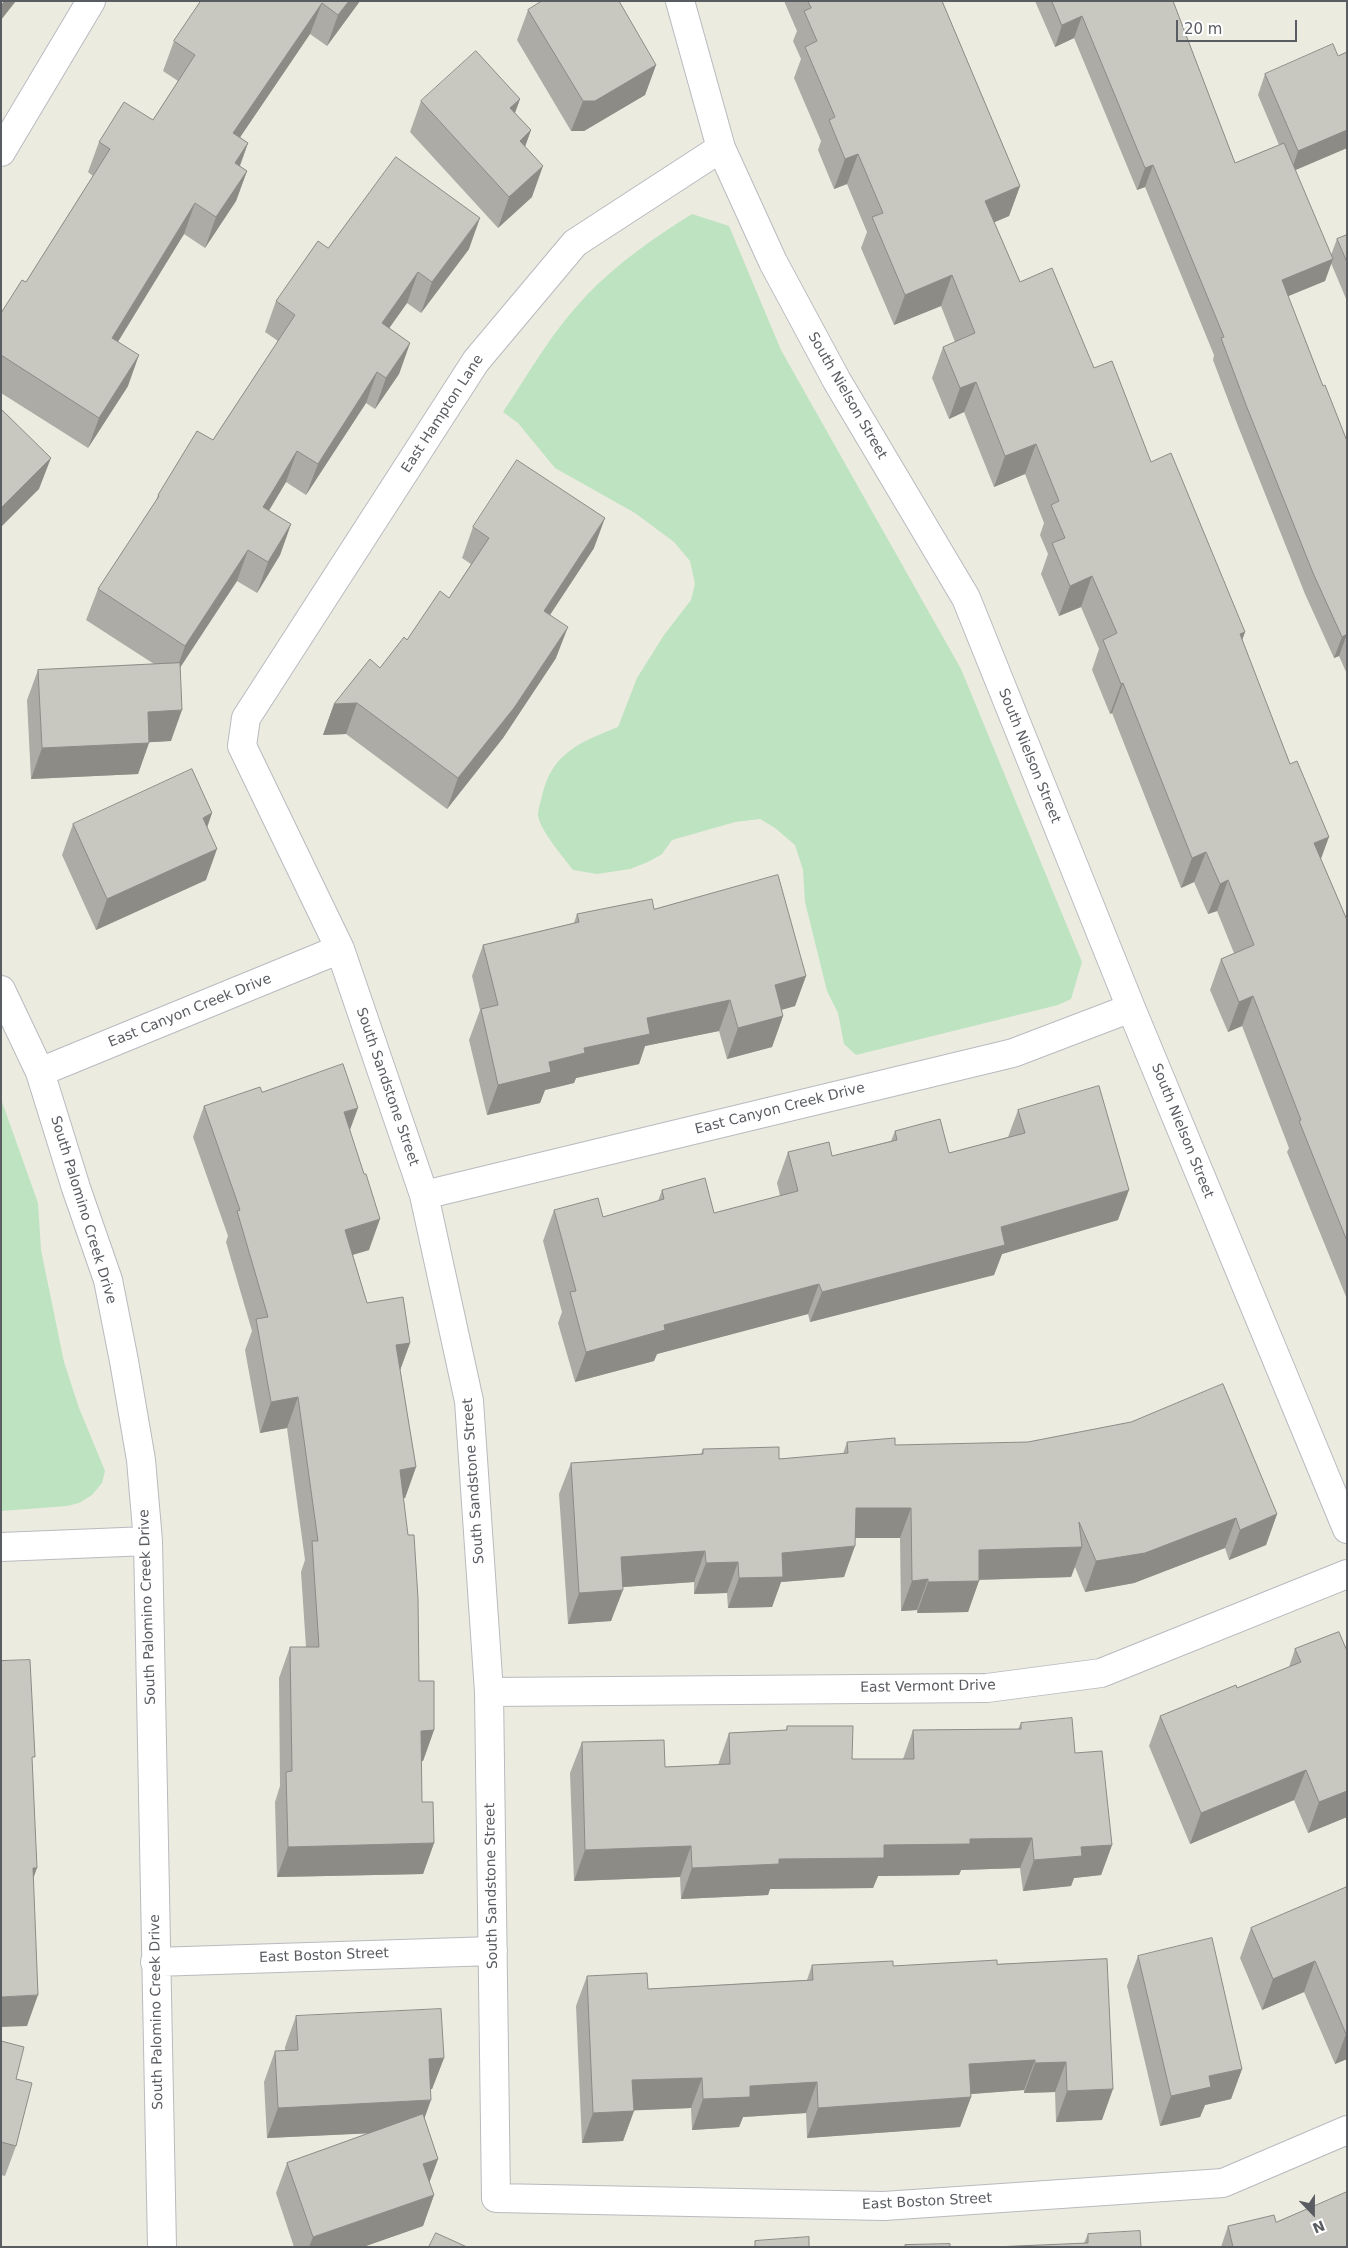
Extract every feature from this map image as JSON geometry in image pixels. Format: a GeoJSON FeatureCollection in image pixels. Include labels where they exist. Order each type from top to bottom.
{"type":"FeatureCollection","features":[{"type":"Feature","properties":{"kind":"street"},"geometry":{"type":"LineString","coordinates":[[1,152],[92,1]]}},
{"type":"Feature","properties":{"kind":"street","name":"South Nielson Street"},"geometry":{"type":"LineString","coordinates":[[680,1],[721,148],[773,262],[837,381],[966,598],[1131,1008],[1347,1529]]}},
{"type":"Feature","properties":{"kind":"street","name":"East Hampton Lane"},"geometry":{"type":"LineString","coordinates":[[242,746],[246,718],[476,360],[574,243],[721,148]]}},
{"type":"Feature","properties":{"kind":"street","name":"South Sandstone Street"},"geometry":{"type":"LineString","coordinates":[[242,746],[340,949],[424,1195],[469,1401],[489,1692],[496,2198]]}},
{"type":"Feature","properties":{"kind":"street","name":"East Canyon Creek Drive"},"geometry":{"type":"LineString","coordinates":[[40,1072],[340,949]]}},
{"type":"Feature","properties":{"kind":"street","name":"South Palomino Creek Drive"},"geometry":{"type":"LineString","coordinates":[[1,990],[40,1072],[76,1188],[108,1280],[141,1460],[148,1541],[162,2247]]}},
{"type":"Feature","properties":{"kind":"street","name":"East Canyon Creek Drive"},"geometry":{"type":"LineString","coordinates":[[424,1195],[1014,1053],[1131,1008]]}},
{"type":"Feature","properties":{"kind":"street"},"geometry":{"type":"LineString","coordinates":[[1,1547],[148,1541]]}},
{"type":"Feature","properties":{"kind":"street","name":"East Vermont Drive"},"geometry":{"type":"LineString","coordinates":[[489,1692],[987,1688],[1101,1673],[1347,1574]]}},
{"type":"Feature","properties":{"kind":"street","name":"East Boston Street"},"geometry":{"type":"LineString","coordinates":[[155,1962],[492,1951]]}},
{"type":"Feature","properties":{"kind":"street","name":"East Boston Street"},"geometry":{"type":"LineString","coordinates":[[496,2198],[884,2206],[1223,2183],[1347,2130]]}},
{"type":"Feature","properties":{"kind":"green space"},"geometry":{"type":"Polygon","coordinates":[[[692,214],[729,226],[781,350],[961,669],[1082,962],[1071,999],[1058,1005],[856,1055],[844,1044],[838,1013],[827,991],[805,902],[803,870],[795,845],[775,828],[760,819],[735,822],[672,840],[662,854],[630,869],[597,874],[573,870],[552,843],[539,821],[538,810],[547,781],[553,769],[561,759],[580,744],[618,727],[637,678],[664,635],[691,600],[695,584],[690,561],[674,542],[635,513],[555,468],[518,423],[503,412],[552,337],[586,296],[636,252],[692,214]]]}},
{"type":"Feature","properties":{"kind":"green space"},"geometry":{"type":"Polygon","coordinates":[[[1,1099],[38,1203],[41,1250],[64,1362],[79,1408],[105,1471],[102,1483],[92,1495],[79,1503],[67,1506],[1,1511],[1,1099]]]}},
{"type":"Feature","properties":{"kind":"building"},"geometry":{"type":"Polygon","coordinates":[[[201,1],[349,1],[338,15],[322,3],[233,133],[248,143],[235,163],[247,171],[216,217],[195,203],[112,338],[139,355],[99,418],[1,355],[1,313],[22,280],[26,282],[110,149],[99,142],[124,102],[153,120],[195,55],[174,41],[201,1]]]}},
{"type":"Feature","properties":{"kind":"building"},"geometry":{"type":"Polygon","coordinates":[[[542,1],[619,1],[656,65],[595,101],[583,101],[528,10],[542,1]]]}},
{"type":"Feature","properties":{"kind":"building"},"geometry":{"type":"Polygon","coordinates":[[[808,1],[942,1],[1020,186],[985,201],[1020,282],[1052,268],[1094,368],[1112,361],[1151,462],[1171,453],[1245,632],[1240,634],[1290,764],[1297,761],[1329,837],[1314,843],[1347,920],[1347,1241],[1299,1121],[1301,1120],[1253,996],[1239,1002],[1221,959],[1254,945],[1228,880],[1220,884],[1206,852],[1192,858],[1123,683],[1121,684],[1103,640],[1117,633],[1092,576],[1070,586],[1052,543],[1065,538],[1051,505],[1059,501],[1036,444],[1005,456],[976,382],[960,388],[943,347],[975,333],[952,275],[905,295],[872,217],[883,213],[858,154],[845,159],[829,120],[835,117],[805,47],[817,41],[804,11],[811,8],[808,1]]]}},
{"type":"Feature","properties":{"kind":"building"},"geometry":{"type":"Polygon","coordinates":[[[1052,1],[1173,1],[1235,163],[1284,143],[1333,259],[1282,280],[1323,386],[1325,385],[1347,441],[1347,634],[1342,637],[1313,573],[1246,405],[1221,338],[1224,337],[1153,165],[1145,168],[1082,16],[1062,25],[1052,1]]]}},
{"type":"Feature","properties":{"kind":"building"},"geometry":{"type":"Polygon","coordinates":[[[1333,44],[1338,56],[1347,52],[1347,130],[1298,151],[1265,74],[1333,44]]]}},
{"type":"Feature","properties":{"kind":"building"},"geometry":{"type":"Polygon","coordinates":[[[476,51],[520,99],[510,108],[531,130],[520,141],[543,166],[509,197],[421,101],[476,51]]]}},
{"type":"Feature","properties":{"kind":"building"},"geometry":{"type":"Polygon","coordinates":[[[396,157],[480,218],[432,282],[418,272],[382,323],[410,343],[386,378],[377,372],[318,464],[297,451],[263,507],[291,524],[268,562],[248,550],[185,646],[98,589],[159,496],[197,431],[213,440],[295,315],[276,301],[318,241],[328,248],[396,157]]]}},
{"type":"Feature","properties":{"kind":"building"},"geometry":{"type":"Polygon","coordinates":[[[1347,235],[1347,262],[1337,239],[1347,235]]]}},
{"type":"Feature","properties":{"kind":"building"},"geometry":{"type":"Polygon","coordinates":[[[1,409],[51,458],[1,508],[1,409]]]}},
{"type":"Feature","properties":{"kind":"building"},"geometry":{"type":"Polygon","coordinates":[[[517,460],[605,518],[544,611],[568,627],[514,708],[458,778],[357,703],[334,704],[370,659],[380,668],[404,637],[407,640],[440,591],[449,598],[489,538],[473,527],[517,460]]]}},
{"type":"Feature","properties":{"kind":"building"},"geometry":{"type":"Polygon","coordinates":[[[180,663],[182,710],[148,712],[149,743],[42,748],[38,670],[180,663]]]}},
{"type":"Feature","properties":{"kind":"building"},"geometry":{"type":"Polygon","coordinates":[[[192,769],[212,813],[203,818],[217,849],[107,899],[73,824],[192,769]]]}},
{"type":"Feature","properties":{"kind":"building"},"geometry":{"type":"Polygon","coordinates":[[[778,875],[806,976],[775,985],[783,1016],[738,1028],[730,1000],[647,1018],[650,1034],[584,1048],[585,1053],[549,1062],[551,1072],[498,1085],[481,1009],[498,1005],[483,945],[579,922],[577,914],[652,899],[654,909],[778,875]]]}},
{"type":"Feature","properties":{"kind":"building"},"geometry":{"type":"Polygon","coordinates":[[[343,1064],[358,1108],[344,1112],[380,1219],[345,1230],[367,1303],[403,1297],[410,1343],[396,1345],[416,1467],[400,1470],[408,1535],[414,1535],[418,1598],[419,1681],[434,1681],[434,1730],[421,1731],[422,1802],[433,1802],[434,1843],[288,1847],[286,1772],[292,1771],[290,1647],[319,1647],[312,1541],[318,1541],[298,1397],[271,1402],[256,1319],[268,1317],[237,1211],[240,1210],[204,1106],[260,1087],[262,1092],[343,1064]]]}},
{"type":"Feature","properties":{"kind":"building"},"geometry":{"type":"Polygon","coordinates":[[[1099,1086],[1129,1190],[1001,1227],[1005,1245],[822,1292],[819,1284],[664,1325],[665,1330],[586,1352],[570,1292],[576,1291],[554,1210],[598,1198],[603,1217],[664,1199],[662,1190],[705,1178],[714,1213],[798,1191],[788,1152],[829,1142],[832,1156],[897,1140],[895,1131],[940,1119],[949,1153],[1025,1133],[1018,1110],[1099,1086]]]}},
{"type":"Feature","properties":{"kind":"building"},"geometry":{"type":"Polygon","coordinates":[[[1223,1384],[1277,1514],[1240,1530],[1236,1518],[1145,1553],[1096,1561],[1079,1522],[1082,1547],[979,1550],[979,1581],[928,1582],[928,1579],[912,1581],[911,1508],[856,1508],[855,1546],[782,1553],[783,1577],[739,1578],[738,1562],[706,1563],[705,1551],[621,1557],[623,1590],[579,1593],[571,1463],[703,1454],[703,1449],[779,1447],[779,1459],[848,1453],[847,1442],[895,1438],[895,1445],[1028,1442],[1131,1422],[1223,1384]]]}},
{"type":"Feature","properties":{"kind":"building"},"geometry":{"type":"Polygon","coordinates":[[[1339,1632],[1347,1651],[1347,1791],[1319,1802],[1306,1770],[1201,1813],[1160,1716],[1236,1685],[1237,1688],[1301,1662],[1295,1649],[1339,1632]]]}},
{"type":"Feature","properties":{"kind":"building"},"geometry":{"type":"Polygon","coordinates":[[[30,1660],[35,1757],[32,1757],[37,1868],[33,1868],[38,1995],[1,1997],[1,1661],[30,1660]]]}},
{"type":"Feature","properties":{"kind":"building"},"geometry":{"type":"Polygon","coordinates":[[[1072,1718],[1075,1753],[1102,1751],[1112,1845],[1081,1847],[1082,1856],[1034,1860],[1032,1838],[970,1839],[970,1844],[884,1845],[884,1858],[779,1859],[779,1864],[692,1868],[691,1846],[585,1850],[582,1742],[664,1740],[665,1767],[730,1764],[729,1733],[787,1730],[787,1726],[853,1726],[852,1759],[914,1759],[913,1730],[1021,1729],[1021,1723],[1072,1718]]]}},
{"type":"Feature","properties":{"kind":"building"},"geometry":{"type":"Polygon","coordinates":[[[1347,1887],[1346,2034],[1315,1961],[1273,1979],[1251,1928],[1347,1887]]]}},
{"type":"Feature","properties":{"kind":"building"},"geometry":{"type":"Polygon","coordinates":[[[1212,1938],[1242,2069],[1209,2076],[1211,2087],[1171,2096],[1138,1956],[1212,1938]]]}},
{"type":"Feature","properties":{"kind":"building"},"geometry":{"type":"Polygon","coordinates":[[[1107,1959],[1113,2089],[1067,2091],[1066,2062],[1035,2063],[1035,2060],[969,2064],[971,2097],[818,2108],[817,2082],[750,2086],[750,2097],[703,2099],[702,2078],[632,2080],[634,2111],[593,2113],[587,1976],[647,1973],[648,1989],[813,1980],[812,1965],[893,1961],[893,1966],[997,1960],[997,1964],[1107,1959]]]}},
{"type":"Feature","properties":{"kind":"building"},"geometry":{"type":"Polygon","coordinates":[[[441,2009],[444,2058],[429,2059],[431,2100],[278,2108],[275,2051],[298,2050],[296,2016],[441,2009]]]}},
{"type":"Feature","properties":{"kind":"building"},"geometry":{"type":"Polygon","coordinates":[[[1,2041],[24,2047],[16,2079],[32,2083],[16,2146],[1,2142],[1,2041]]]}},
{"type":"Feature","properties":{"kind":"building"},"geometry":{"type":"Polygon","coordinates":[[[423,2114],[438,2159],[423,2164],[434,2195],[313,2237],[287,2163],[423,2114]]]}},
{"type":"Feature","properties":{"kind":"building"},"geometry":{"type":"Polygon","coordinates":[[[1347,2192],[1347,2247],[1233,2247],[1228,2226],[1274,2215],[1276,2222],[1347,2192]]]}},
{"type":"Feature","properties":{"kind":"building"},"geometry":{"type":"Polygon","coordinates":[[[1140,2231],[1141,2247],[993,2247],[1088,2243],[1088,2234],[1140,2231]]]}},
{"type":"Feature","properties":{"kind":"building"},"geometry":{"type":"Polygon","coordinates":[[[436,2233],[467,2247],[429,2247],[436,2233]]]}},
{"type":"Feature","properties":{"kind":"building"},"geometry":{"type":"Polygon","coordinates":[[[809,2237],[809,2247],[755,2247],[755,2241],[809,2237]]]}},
{"type":"Feature","properties":{"kind":"building"},"geometry":{"type":"Polygon","coordinates":[[[950,2244],[950,2247],[905,2247],[905,2245],[950,2244]]]}}]}
